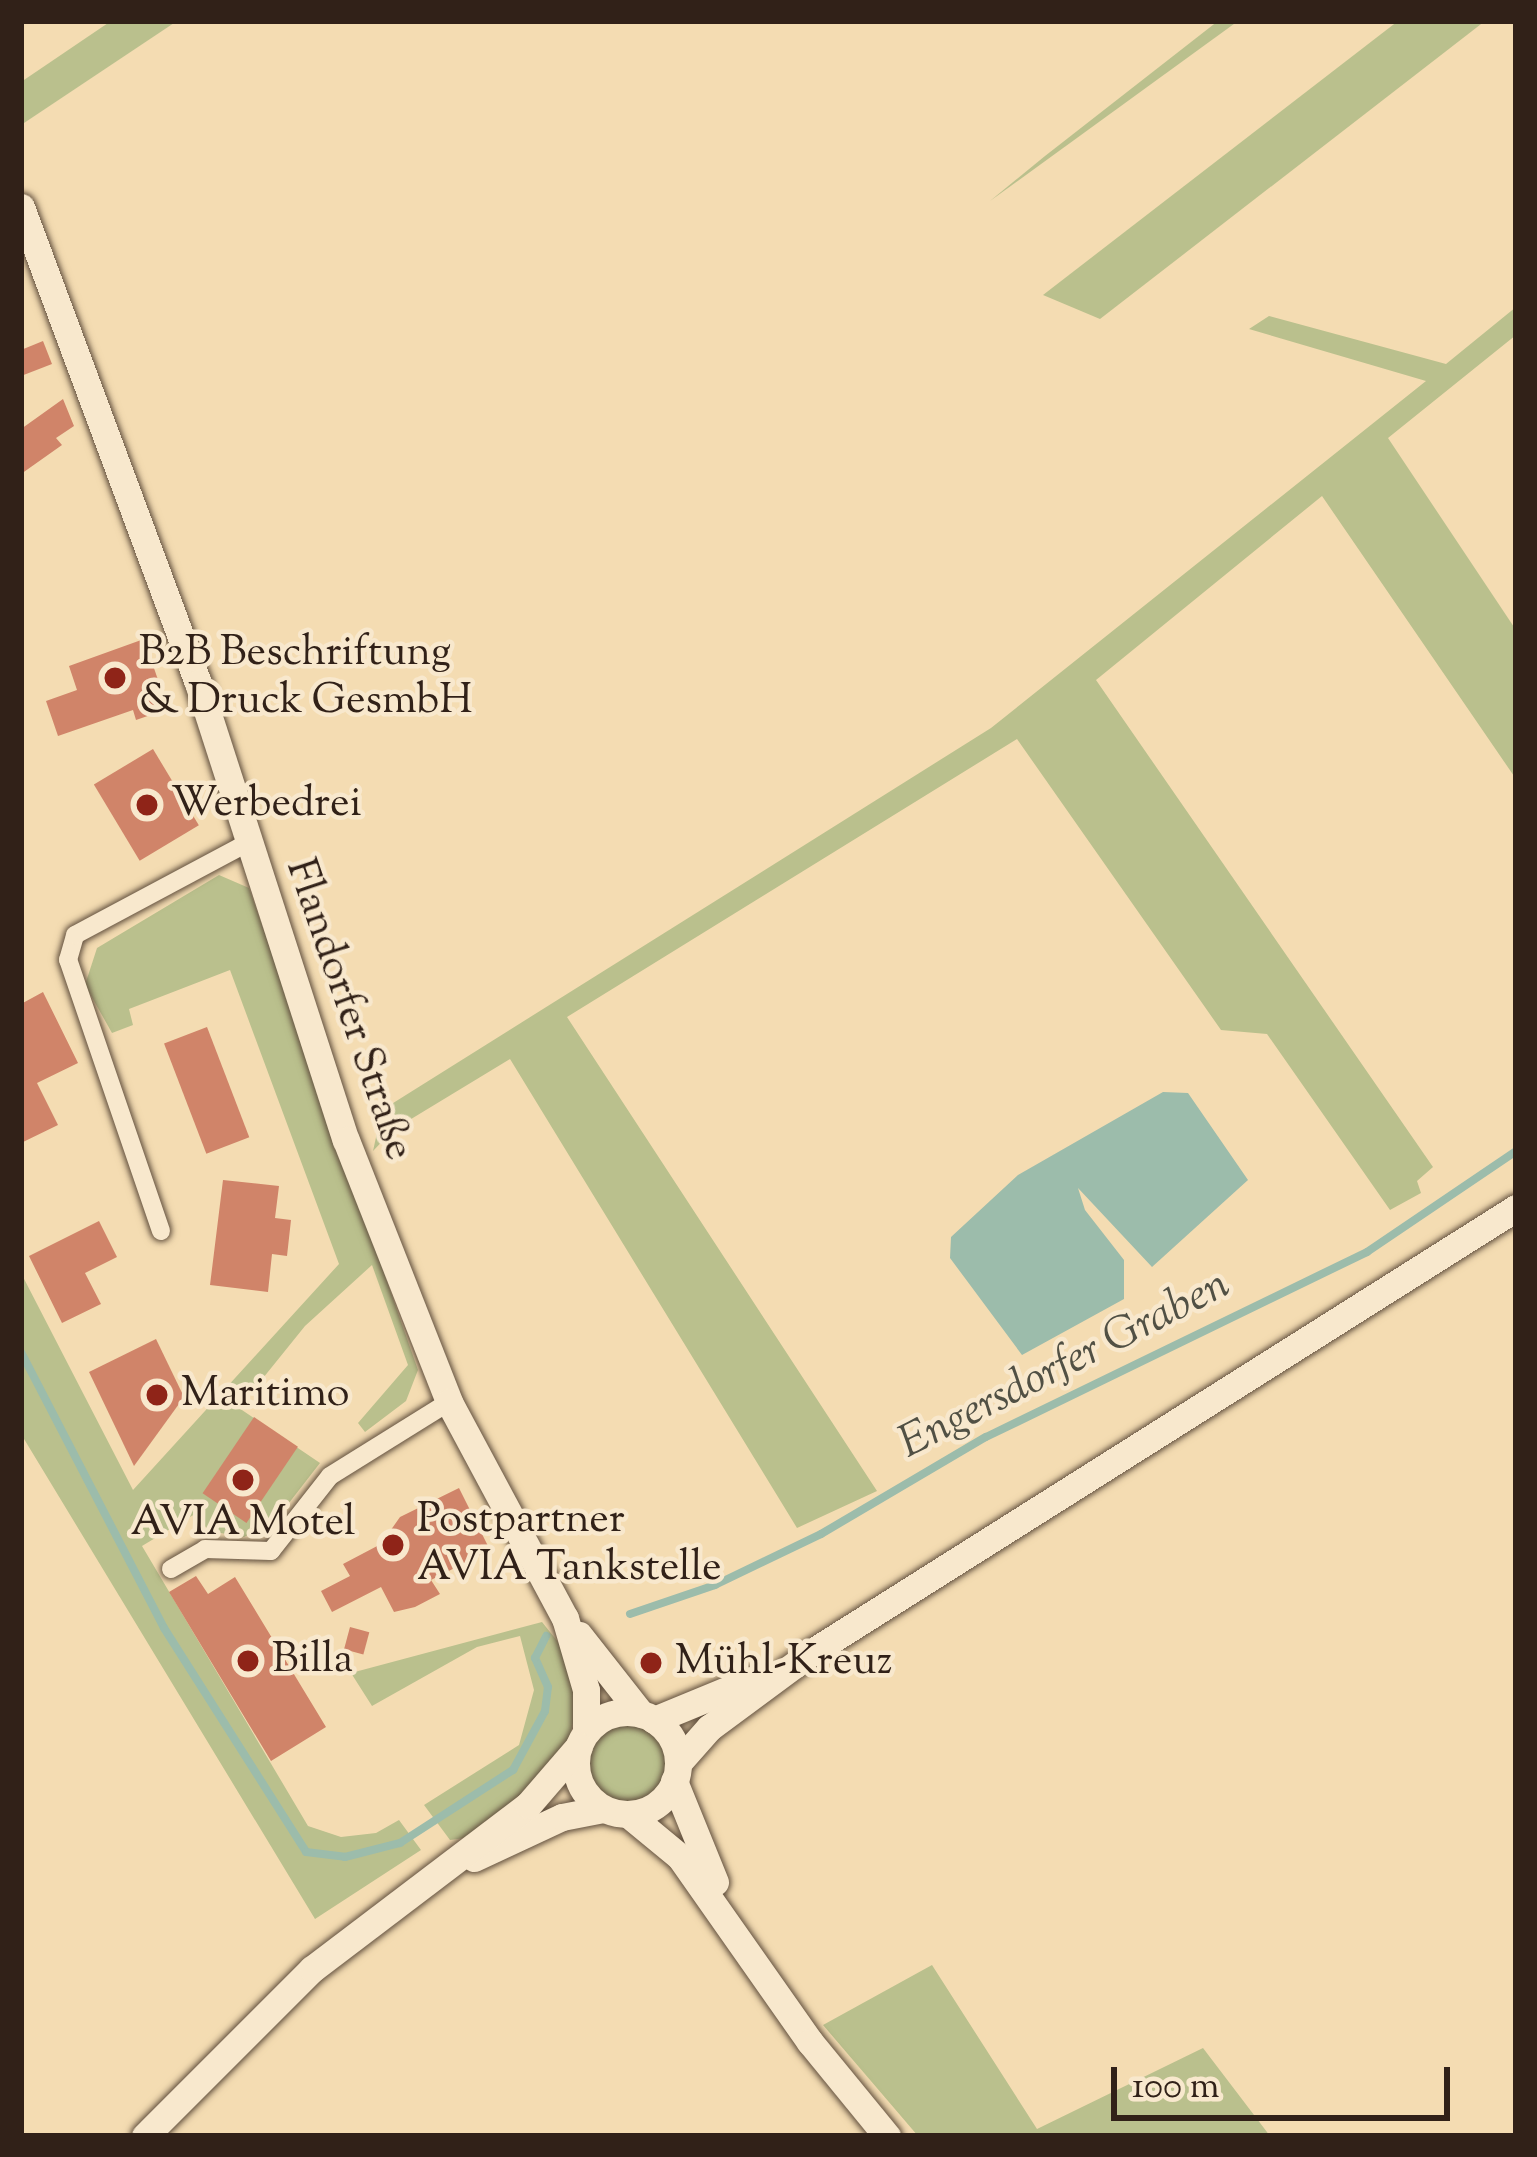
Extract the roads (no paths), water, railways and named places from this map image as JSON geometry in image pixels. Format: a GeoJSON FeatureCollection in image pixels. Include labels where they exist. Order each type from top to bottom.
{"type":"FeatureCollection","features":[{"type":"Feature","properties":{"kind":"main road","name":"Flandorfer Straße"},"geometry":{"type":"LineString","coordinates":[[21,207],[167,596],[346,1140],[449,1402],[565,1618],[647,1717]]}},
{"type":"Feature","properties":{"kind":"main road"},"geometry":{"type":"LineString","coordinates":[[460,1861],[562,1817],[656,1805],[709,1728],[809,1654],[1516,1208]]}},
{"type":"Feature","properties":{"kind":"main road","name":"Flandorfer Straße"},"geometry":{"type":"LineString","coordinates":[[565,1618],[586,1690],[583,1739]]}},
{"type":"Feature","properties":{"kind":"main road"},"geometry":{"type":"LineString","coordinates":[[145,2136],[323,1959],[460,1861],[544,1791],[583,1739],[611,1714],[647,1717],[809,1654]]}},
{"type":"Feature","properties":{"kind":"main road"},"geometry":{"type":"LineString","coordinates":[[647,1717],[669,1735],[676,1772],[740,1935]]}},
{"type":"Feature","properties":{"kind":"main road"},"geometry":{"type":"LineString","coordinates":[[583,1739],[579,1779],[680,1857],[740,1935],[809,2042],[887,2136]]}},
{"type":"Feature","properties":{"kind":"street"},"geometry":{"type":"LineString","coordinates":[[161,1231],[68,960],[75,935],[247,843]]}},
{"type":"Feature","properties":{"kind":"street"},"geometry":{"type":"LineString","coordinates":[[170,1569],[205,1549],[271,1551],[330,1476],[449,1402]]}},
{"type":"Feature","properties":{"kind":"waterway","name":"Engersdorfer Graben"},"geometry":{"type":"LineString","coordinates":[[630,1614],[715,1585],[821,1534],[986,1437],[1367,1252],[1516,1151]]}},
{"type":"Feature","properties":{"kind":"waterway","name":"Engersdorfer Graben"},"geometry":{"type":"LineString","coordinates":[[21,1352],[164,1628],[306,1852],[345,1857],[400,1843],[513,1770],[545,1711],[548,1687],[535,1658],[546,1636]]}},
{"type":"Feature","properties":{"kind":"place","name":"B2B Beschriftung & Druck GesmbH"},"geometry":{"type":"Point","coordinates":[115,678]}},
{"type":"Feature","properties":{"kind":"place","name":"Werbedrei"},"geometry":{"type":"Point","coordinates":[147,805]}},
{"type":"Feature","properties":{"kind":"place","name":"Maritimo"},"geometry":{"type":"Point","coordinates":[157,1395]}},
{"type":"Feature","properties":{"kind":"place","name":"AVIA Motel"},"geometry":{"type":"Point","coordinates":[243,1480]}},
{"type":"Feature","properties":{"kind":"place","name":"Postpartner AVIA Tankstelle"},"geometry":{"type":"Point","coordinates":[393,1545]}},
{"type":"Feature","properties":{"kind":"place","name":"Billa"},"geometry":{"type":"Point","coordinates":[248,1661]}},
{"type":"Feature","properties":{"kind":"place","name":"Mühl-Kreuz"},"geometry":{"type":"Point","coordinates":[651,1663]}}]}
